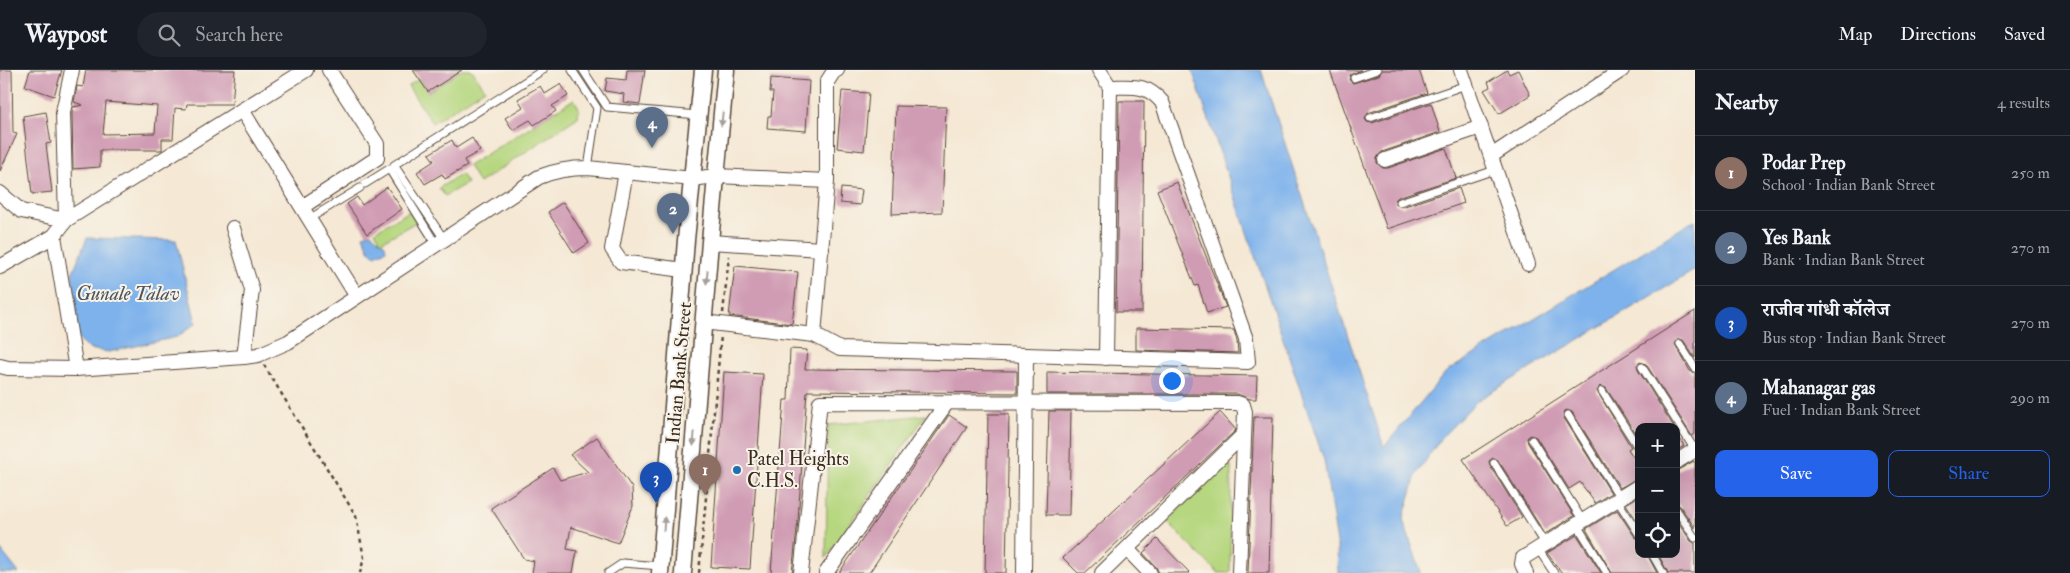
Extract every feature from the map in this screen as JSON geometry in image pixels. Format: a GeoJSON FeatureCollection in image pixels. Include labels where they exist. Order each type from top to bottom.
{"type":"FeatureCollection","features":[{"type":"Feature","properties":{"kind":"street"},"geometry":{"type":"LineString","coordinates":[[66,220],[63,112],[72,70]]}},
{"type":"Feature","properties":{"kind":"street"},"geometry":{"type":"LineString","coordinates":[[0,267],[54,236],[66,220],[306,70]]}},
{"type":"Feature","properties":{"kind":"street"},"geometry":{"type":"LineString","coordinates":[[306,213],[377,158],[377,144],[329,70]]}},
{"type":"Feature","properties":{"kind":"street","name":"Indian Bank Street"},"geometry":{"type":"LineString","coordinates":[[660,569],[684,270],[703,70]]}},
{"type":"Feature","properties":{"kind":"street","name":"Indian Bank Street"},"geometry":{"type":"LineString","coordinates":[[683,573],[726,70]]}},
{"type":"Feature","properties":{"kind":"street"},"geometry":{"type":"LineString","coordinates":[[814,335],[827,181],[828,82],[834,71],[837,70]]}},
{"type":"Feature","properties":{"kind":"street"},"geometry":{"type":"LineString","coordinates":[[1099,70],[1110,87],[1106,358]]}},
{"type":"Feature","properties":{"kind":"street"},"geometry":{"type":"LineString","coordinates":[[1461,70],[1528,264]]}},
{"type":"Feature","properties":{"kind":"street"},"geometry":{"type":"LineString","coordinates":[[1491,156],[1622,70]]}},
{"type":"Feature","properties":{"kind":"street"},"geometry":{"type":"LineString","coordinates":[[703,322],[814,335],[840,349],[1248,362],[1246,339],[1162,102],[1154,93],[1145,88],[1110,87]]}},
{"type":"Feature","properties":{"kind":"street"},"geometry":{"type":"LineString","coordinates":[[242,110],[356,296]]}},
{"type":"Feature","properties":{"kind":"street"},"geometry":{"type":"LineString","coordinates":[[1385,160],[1481,127]]}},
{"type":"Feature","properties":{"kind":"street"},"geometry":{"type":"LineString","coordinates":[[0,366],[8,368],[76,369],[244,358],[258,355],[288,342],[539,177],[555,171],[571,168],[588,168],[692,179],[716,176],[827,181]]}},
{"type":"Feature","properties":{"kind":"street"},"geometry":{"type":"LineString","coordinates":[[626,172],[612,248],[614,254],[620,262],[684,270]]}},
{"type":"Feature","properties":{"kind":"street"},"geometry":{"type":"LineString","coordinates":[[0,193],[22,211],[66,220]]}},
{"type":"Feature","properties":{"kind":"street"},"geometry":{"type":"LineString","coordinates":[[233,228],[252,290],[244,358]]}},
{"type":"Feature","properties":{"kind":"street"},"geometry":{"type":"LineString","coordinates":[[54,236],[76,369]]}},
{"type":"Feature","properties":{"kind":"street"},"geometry":{"type":"LineString","coordinates":[[710,242],[822,249]]}},
{"type":"Feature","properties":{"kind":"street"},"geometry":{"type":"LineString","coordinates":[[1024,573],[1026,356]]}},
{"type":"Feature","properties":{"kind":"street"},"geometry":{"type":"LineString","coordinates":[[801,573],[820,402],[946,404],[1237,402],[1243,405],[1245,412],[1240,573]]}},
{"type":"Feature","properties":{"kind":"street"},"geometry":{"type":"LineString","coordinates":[[826,573],[946,404]]}},
{"type":"Feature","properties":{"kind":"street"},"geometry":{"type":"LineString","coordinates":[[1102,573],[1244,434]]}},
{"type":"Feature","properties":{"kind":"street"},"geometry":{"type":"LineString","coordinates":[[1680,460],[1695,452]]}},
{"type":"Feature","properties":{"kind":"street"},"geometry":{"type":"LineString","coordinates":[[1526,573],[1522,564],[1523,558],[1635,488]]}},
{"type":"Feature","properties":{"kind":"street"},"geometry":{"type":"LineString","coordinates":[[1127,549],[1150,573]]}},
{"type":"Feature","properties":{"kind":"lane"},"geometry":{"type":"LineString","coordinates":[[440,241],[394,165],[544,70]]}},
{"type":"Feature","properties":{"kind":"lane"},"geometry":{"type":"LineString","coordinates":[[572,70],[597,108],[588,168]]}},
{"type":"Feature","properties":{"kind":"lane"},"geometry":{"type":"LineString","coordinates":[[583,70],[607,107],[698,115]]}},
{"type":"Feature","properties":{"kind":"lane"},"geometry":{"type":"LineString","coordinates":[[1354,78],[1377,70]]}},
{"type":"Feature","properties":{"kind":"lane"},"geometry":{"type":"LineString","coordinates":[[1370,118],[1466,85]]}},
{"type":"Feature","properties":{"kind":"lane"},"geometry":{"type":"LineString","coordinates":[[306,213],[362,186],[389,169],[440,241]]}},
{"type":"Feature","properties":{"kind":"lane"},"geometry":{"type":"LineString","coordinates":[[1400,202],[1496,170]]}},
{"type":"Feature","properties":{"kind":"lane"},"geometry":{"type":"LineString","coordinates":[[1680,344],[1695,368]]}},
{"type":"Feature","properties":{"kind":"lane"},"geometry":{"type":"LineString","coordinates":[[1642,367],[1695,452]]}},
{"type":"Feature","properties":{"kind":"lane"},"geometry":{"type":"LineString","coordinates":[[1602,391],[1635,444]]}},
{"type":"Feature","properties":{"kind":"lane"},"geometry":{"type":"LineString","coordinates":[[1568,415],[1635,527]]}},
{"type":"Feature","properties":{"kind":"lane"},"geometry":{"type":"LineString","coordinates":[[1532,440],[1607,573]]}},
{"type":"Feature","properties":{"kind":"lane"},"geometry":{"type":"LineString","coordinates":[[1494,463],[1542,547],[1554,573]]}},
{"type":"Feature","properties":{"kind":"lane"},"geometry":{"type":"LineString","coordinates":[[1679,513],[1695,538]]}},
{"type":"Feature","properties":{"kind":"lane"},"geometry":{"type":"LineString","coordinates":[[1654,558],[1663,573]]}},
{"type":"Feature","properties":{"kind":"lane"},"geometry":{"type":"LineString","coordinates":[[608,573],[623,563],[660,569]]}},
{"type":"Feature","properties":{"kind":"path"},"geometry":{"type":"LineString","coordinates":[[722,321],[730,244]]}},
{"type":"Feature","properties":{"kind":"path"},"geometry":{"type":"LineString","coordinates":[[699,573],[722,331]]}},
{"type":"Feature","properties":{"kind":"path"},"geometry":{"type":"LineString","coordinates":[[258,355],[356,516],[364,558],[360,573]]}},
{"type":"Feature","properties":{"kind":"green space"},"geometry":{"type":"Polygon","coordinates":[[[450,70],[472,70],[485,89],[432,123],[408,86],[419,79],[428,92],[453,76],[450,70]]]}},
{"type":"Feature","properties":{"kind":"green space"},"geometry":{"type":"Polygon","coordinates":[[[574,99],[579,108],[578,117],[479,183],[468,166],[574,99]]]}},
{"type":"Feature","properties":{"kind":"green space"},"geometry":{"type":"Polygon","coordinates":[[[461,174],[467,183],[445,196],[439,188],[461,174]]]}},
{"type":"Feature","properties":{"kind":"green space"},"geometry":{"type":"Polygon","coordinates":[[[410,211],[416,222],[381,242],[375,231],[410,211]]]}},
{"type":"Feature","properties":{"kind":"green space"},"geometry":{"type":"Polygon","coordinates":[[[926,415],[826,558],[828,425],[926,415]]]}},
{"type":"Feature","properties":{"kind":"green space"},"geometry":{"type":"Polygon","coordinates":[[[1223,463],[1231,466],[1230,573],[1218,573],[1167,522],[1223,463]]]}},
{"type":"Feature","properties":{"kind":"water"},"geometry":{"type":"Polygon","coordinates":[[[1192,70],[1261,70],[1384,447],[1446,372],[1695,220],[1695,270],[1478,400],[1441,438],[1416,475],[1403,520],[1421,573],[1338,573],[1337,543],[1324,460],[1192,70]]]}},
{"type":"Feature","properties":{"kind":"water"},"geometry":{"type":"Polygon","coordinates":[[[371,233],[385,245],[386,250],[375,255],[370,252],[363,235],[371,233]]]}},
{"type":"Feature","properties":{"kind":"water","name":"Gunale Talav"},"geometry":{"type":"Polygon","coordinates":[[[87,238],[176,240],[196,323],[177,337],[109,352],[89,349],[78,338],[72,274],[87,238]]]}},
{"type":"Feature","properties":{"kind":"water"},"geometry":{"type":"Polygon","coordinates":[[[0,549],[19,573],[0,573],[0,549]]]}},
{"type":"Feature","properties":{"kind":"building"},"geometry":{"type":"Polygon","coordinates":[[[0,70],[12,70],[13,133],[17,134],[0,171],[0,70]]]}},
{"type":"Feature","properties":{"kind":"building"},"geometry":{"type":"Polygon","coordinates":[[[30,70],[62,70],[54,96],[25,86],[30,70]]]}},
{"type":"Feature","properties":{"kind":"building"},"geometry":{"type":"Polygon","coordinates":[[[86,70],[235,70],[232,104],[187,104],[186,109],[175,108],[173,139],[162,139],[162,150],[100,150],[100,167],[73,169],[72,113],[73,107],[83,105],[74,102],[77,86],[83,87],[86,70]],[[106,102],[103,134],[155,133],[157,106],[106,102]]]}},
{"type":"Feature","properties":{"kind":"building"},"geometry":{"type":"Polygon","coordinates":[[[413,70],[462,70],[428,92],[413,70]]]}},
{"type":"Feature","properties":{"kind":"building"},"geometry":{"type":"Polygon","coordinates":[[[627,70],[645,70],[640,104],[623,102],[624,94],[605,91],[607,78],[626,80],[627,70]]]}},
{"type":"Feature","properties":{"kind":"building"},"geometry":{"type":"Polygon","coordinates":[[[1330,70],[1361,70],[1350,75],[1349,80],[1353,83],[1379,75],[1382,70],[1419,70],[1427,93],[1368,113],[1365,119],[1367,122],[1372,123],[1431,103],[1440,132],[1382,152],[1377,158],[1377,163],[1383,168],[1388,168],[1446,148],[1456,178],[1398,197],[1395,200],[1395,204],[1402,207],[1459,188],[1464,203],[1387,229],[1330,70]]]}},
{"type":"Feature","properties":{"kind":"building"},"geometry":{"type":"Polygon","coordinates":[[[1507,70],[1509,74],[1518,70],[1530,95],[1499,114],[1484,90],[1490,87],[1488,82],[1507,70]]]}},
{"type":"Feature","properties":{"kind":"building"},"geometry":{"type":"Polygon","coordinates":[[[771,78],[809,81],[806,131],[767,128],[768,116],[771,116],[773,92],[770,92],[771,78]]]}},
{"type":"Feature","properties":{"kind":"building"},"geometry":{"type":"Polygon","coordinates":[[[561,84],[568,96],[552,106],[556,111],[534,125],[530,120],[513,130],[505,118],[523,107],[518,99],[540,86],[545,94],[561,84]]]}},
{"type":"Feature","properties":{"kind":"building"},"geometry":{"type":"Polygon","coordinates":[[[842,91],[869,93],[864,151],[837,148],[842,91]]]}},
{"type":"Feature","properties":{"kind":"building"},"geometry":{"type":"Polygon","coordinates":[[[1119,101],[1144,101],[1142,312],[1116,312],[1119,101]]]}},
{"type":"Feature","properties":{"kind":"building"},"geometry":{"type":"Polygon","coordinates":[[[896,106],[946,107],[942,212],[892,214],[896,106]]]}},
{"type":"Feature","properties":{"kind":"building"},"geometry":{"type":"Polygon","coordinates":[[[46,112],[51,143],[46,144],[52,192],[32,194],[23,116],[46,112]]]}},
{"type":"Feature","properties":{"kind":"building"},"geometry":{"type":"Polygon","coordinates":[[[472,138],[480,151],[464,160],[467,166],[445,179],[442,174],[425,184],[417,172],[434,161],[429,154],[452,140],[456,148],[472,138]]]}},
{"type":"Feature","properties":{"kind":"building"},"geometry":{"type":"Polygon","coordinates":[[[1177,182],[1226,307],[1207,313],[1198,285],[1195,286],[1157,190],[1177,182]]]}},
{"type":"Feature","properties":{"kind":"building"},"geometry":{"type":"Polygon","coordinates":[[[387,187],[402,209],[367,234],[347,204],[357,197],[362,205],[387,187]]]}},
{"type":"Feature","properties":{"kind":"building"},"geometry":{"type":"Polygon","coordinates":[[[841,188],[862,190],[860,205],[840,203],[841,188]]]}},
{"type":"Feature","properties":{"kind":"building"},"geometry":{"type":"Polygon","coordinates":[[[563,202],[589,243],[574,253],[548,212],[563,202]]]}},
{"type":"Feature","properties":{"kind":"building"},"geometry":{"type":"Polygon","coordinates":[[[735,266],[798,272],[792,324],[729,316],[735,266]]]}},
{"type":"Feature","properties":{"kind":"building"},"geometry":{"type":"Polygon","coordinates":[[[1695,311],[1695,358],[1683,340],[1678,339],[1675,344],[1690,371],[1695,373],[1695,434],[1692,436],[1646,364],[1640,362],[1637,365],[1638,370],[1671,423],[1635,423],[1635,433],[1606,388],[1600,386],[1597,391],[1631,447],[1628,449],[1635,460],[1635,479],[1620,488],[1572,412],[1566,410],[1563,413],[1564,418],[1611,493],[1595,503],[1580,482],[1569,489],[1536,437],[1530,435],[1527,438],[1528,443],[1574,516],[1545,534],[1498,460],[1493,458],[1489,461],[1490,466],[1522,517],[1507,526],[1463,459],[1695,311]]]}},
{"type":"Feature","properties":{"kind":"building"},"geometry":{"type":"Polygon","coordinates":[[[1136,328],[1234,330],[1238,353],[1136,350],[1136,328]]]}},
{"type":"Feature","properties":{"kind":"building"},"geometry":{"type":"Polygon","coordinates":[[[790,349],[807,350],[805,369],[1017,371],[1017,393],[807,391],[798,520],[792,573],[771,573],[784,400],[788,400],[790,349]]]}},
{"type":"Feature","properties":{"kind":"building","name":"Patel Heights C.H.S."},"geometry":{"type":"Polygon","coordinates":[[[724,372],[763,374],[750,569],[711,567],[724,372]]]}},
{"type":"Feature","properties":{"kind":"building"},"geometry":{"type":"Polygon","coordinates":[[[1047,372],[1257,376],[1256,399],[1250,399],[1237,394],[1047,394],[1047,372]]]}},
{"type":"Feature","properties":{"kind":"building"},"geometry":{"type":"Polygon","coordinates":[[[1049,411],[1071,411],[1069,515],[1046,515],[1049,411]]]}},
{"type":"Feature","properties":{"kind":"building"},"geometry":{"type":"Polygon","coordinates":[[[1220,412],[1236,430],[1085,573],[1078,573],[1063,558],[1220,412]]]}},
{"type":"Feature","properties":{"kind":"building"},"geometry":{"type":"Polygon","coordinates":[[[988,414],[1009,414],[1006,573],[985,573],[988,414]]]}},
{"type":"Feature","properties":{"kind":"building"},"geometry":{"type":"Polygon","coordinates":[[[949,415],[967,427],[869,573],[839,573],[949,415]]]}},
{"type":"Feature","properties":{"kind":"building"},"geometry":{"type":"Polygon","coordinates":[[[1254,417],[1273,417],[1269,573],[1248,573],[1254,417]]]}},
{"type":"Feature","properties":{"kind":"building"},"geometry":{"type":"Polygon","coordinates":[[[597,437],[632,488],[633,506],[618,543],[571,527],[567,549],[577,551],[573,573],[532,573],[534,561],[524,559],[491,508],[553,468],[560,480],[588,472],[570,455],[597,437]]]}},
{"type":"Feature","properties":{"kind":"building"},"geometry":{"type":"Polygon","coordinates":[[[1680,438],[1684,446],[1680,448],[1680,438]]]}},
{"type":"Feature","properties":{"kind":"building"},"geometry":{"type":"Polygon","coordinates":[[[1694,461],[1695,463],[1695,528],[1680,506],[1680,469],[1694,461]]]}},
{"type":"Feature","properties":{"kind":"building"},"geometry":{"type":"Polygon","coordinates":[[[1635,498],[1635,518],[1626,504],[1635,498]]]}},
{"type":"Feature","properties":{"kind":"building"},"geometry":{"type":"Polygon","coordinates":[[[1617,510],[1635,537],[1635,558],[1649,558],[1657,573],[1612,573],[1586,529],[1617,510]]]}},
{"type":"Feature","properties":{"kind":"building"},"geometry":{"type":"Polygon","coordinates":[[[1680,525],[1691,541],[1695,543],[1695,573],[1668,573],[1660,558],[1680,558],[1680,525]]]}},
{"type":"Feature","properties":{"kind":"building"},"geometry":{"type":"Polygon","coordinates":[[[1577,535],[1601,573],[1562,573],[1547,553],[1577,535]]]}},
{"type":"Feature","properties":{"kind":"building"},"geometry":{"type":"Polygon","coordinates":[[[1157,539],[1190,573],[1159,573],[1143,553],[1157,539]]]}},
{"type":"Feature","properties":{"kind":"place","name":"Mahanagar gas"},"geometry":{"type":"Point","coordinates":[652,148]}},
{"type":"Feature","properties":{"kind":"place","name":"Yes Bank"},"geometry":{"type":"Point","coordinates":[673,234]}},
{"type":"Feature","properties":{"kind":"place","name":"Patel Heights C.H.S."},"geometry":{"type":"Point","coordinates":[737,470]}},
{"type":"Feature","properties":{"kind":"place","name":"Podar Prep"},"geometry":{"type":"Point","coordinates":[705,495]}},
{"type":"Feature","properties":{"kind":"place","name":"राजीव गांधी कॉलेज"},"geometry":{"type":"Point","coordinates":[656,503]}}]}
